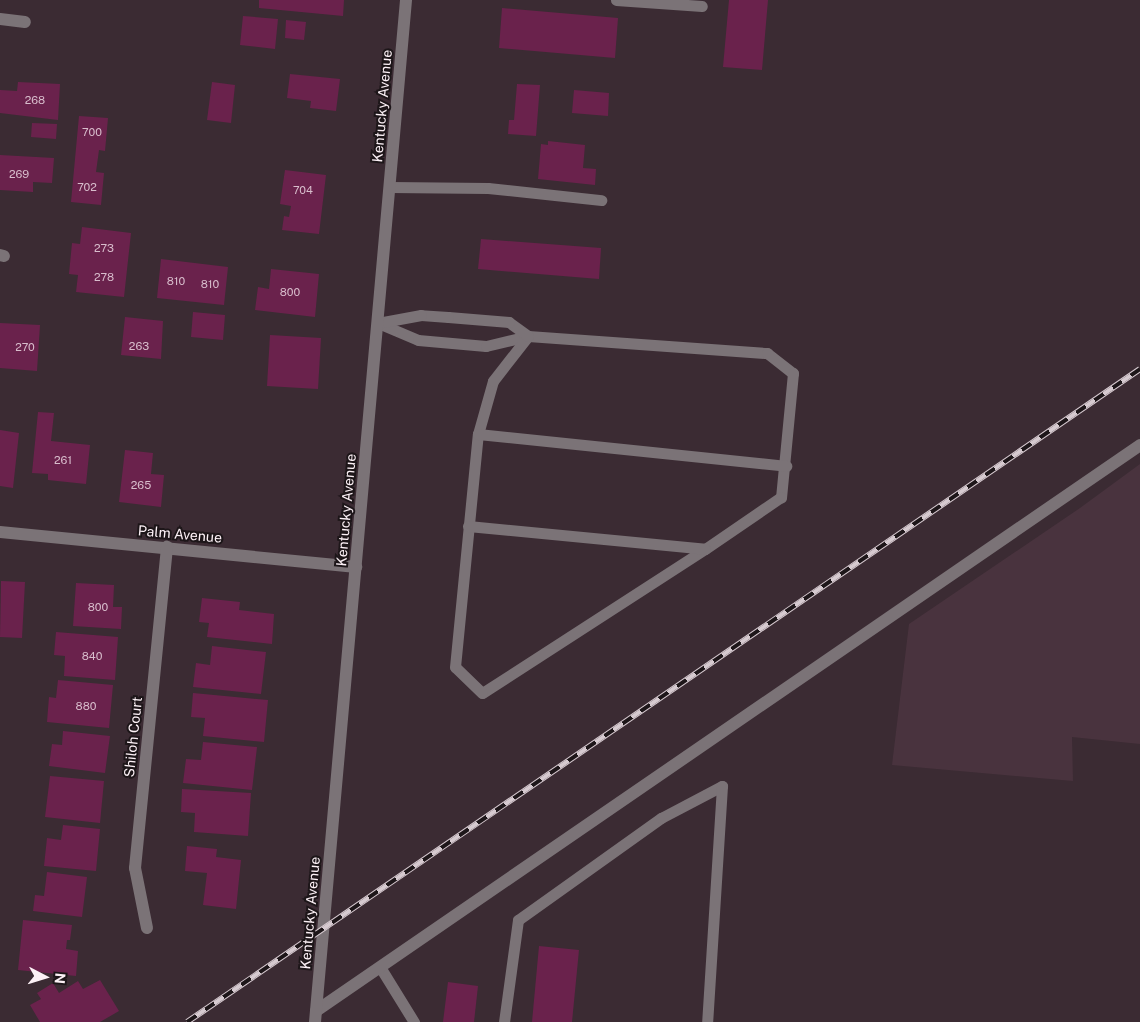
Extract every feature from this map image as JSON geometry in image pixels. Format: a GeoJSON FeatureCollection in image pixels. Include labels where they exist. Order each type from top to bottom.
{"type":"FeatureCollection","features":[{"type":"Feature","properties":{"kind":"street","name":"Kentucky Avenue"},"geometry":{"type":"LineString","coordinates":[[315,1016],[406,0]]}},
{"type":"Feature","properties":{"kind":"street"},"geometry":{"type":"LineString","coordinates":[[0,19],[26,22]]}},
{"type":"Feature","properties":{"kind":"street"},"geometry":{"type":"LineString","coordinates":[[315,1016],[380,967],[1140,445]]}},
{"type":"Feature","properties":{"kind":"street","name":"Palm Avenue"},"geometry":{"type":"LineString","coordinates":[[0,532],[356,566]]}},
{"type":"Feature","properties":{"kind":"street","name":"Shiloh Court"},"geometry":{"type":"LineString","coordinates":[[147,928],[135,868],[167,547]]}},
{"type":"Feature","properties":{"kind":"lane"},"geometry":{"type":"LineString","coordinates":[[616,0],[702,6]]}},
{"type":"Feature","properties":{"kind":"lane"},"geometry":{"type":"LineString","coordinates":[[390,186],[488,188],[601,200]]}},
{"type":"Feature","properties":{"kind":"lane"},"geometry":{"type":"LineString","coordinates":[[378,323],[421,315],[509,322],[528,336]]}},
{"type":"Feature","properties":{"kind":"lane"},"geometry":{"type":"LineString","coordinates":[[378,323],[418,340],[457,344],[486,346],[528,336],[767,353],[793,373],[782,497],[482,693],[455,667],[478,434],[492,381],[528,336]]}},
{"type":"Feature","properties":{"kind":"lane"},"geometry":{"type":"LineString","coordinates":[[478,434],[786,466]]}},
{"type":"Feature","properties":{"kind":"lane"},"geometry":{"type":"LineString","coordinates":[[468,526],[705,549]]}},
{"type":"Feature","properties":{"kind":"lane"},"geometry":{"type":"LineString","coordinates":[[504,1022],[518,920],[661,818],[722,786],[707,1022]]}},
{"type":"Feature","properties":{"kind":"lane"},"geometry":{"type":"LineString","coordinates":[[380,967],[414,1022]]}},
{"type":"Feature","properties":{"kind":"shaded area"},"geometry":{"type":"Polygon","coordinates":[[[1140,464],[1140,744],[1072,737],[1073,781],[892,765],[909,624],[1080,508],[1140,464]]]}},
{"type":"Feature","properties":{"kind":"building"},"geometry":{"type":"Polygon","coordinates":[[[259,0],[344,0],[343,16],[259,8],[259,0]]]}},
{"type":"Feature","properties":{"kind":"building"},"geometry":{"type":"Polygon","coordinates":[[[729,0],[768,0],[762,70],[723,67],[729,0]]]}},
{"type":"Feature","properties":{"kind":"building"},"geometry":{"type":"Polygon","coordinates":[[[502,8],[618,18],[615,58],[499,48],[502,8]]]}},
{"type":"Feature","properties":{"kind":"building"},"geometry":{"type":"Polygon","coordinates":[[[243,16],[278,19],[275,49],[240,45],[243,16]]]}},
{"type":"Feature","properties":{"kind":"building"},"geometry":{"type":"Polygon","coordinates":[[[286,20],[306,22],[304,40],[285,38],[286,20]]]}},
{"type":"Feature","properties":{"kind":"building"},"geometry":{"type":"Polygon","coordinates":[[[290,74],[340,79],[336,111],[310,108],[311,101],[287,98],[290,74]]]}},
{"type":"Feature","properties":{"kind":"building"},"geometry":{"type":"Polygon","coordinates":[[[18,82],[60,84],[58,120],[0,113],[0,90],[17,91],[18,82]]]}},
{"type":"Feature","properties":{"kind":"building"},"geometry":{"type":"Polygon","coordinates":[[[212,82],[235,85],[231,123],[207,120],[212,82]]]}},
{"type":"Feature","properties":{"kind":"building"},"geometry":{"type":"Polygon","coordinates":[[[517,84],[540,85],[536,136],[508,134],[509,120],[514,120],[517,84]]]}},
{"type":"Feature","properties":{"kind":"building"},"geometry":{"type":"Polygon","coordinates":[[[574,90],[609,93],[608,116],[572,113],[574,90]]]}},
{"type":"Feature","properties":{"kind":"building"},"geometry":{"type":"Polygon","coordinates":[[[79,116],[108,118],[105,151],[99,150],[96,172],[104,173],[101,205],[71,202],[79,116]]]}},
{"type":"Feature","properties":{"kind":"building"},"geometry":{"type":"Polygon","coordinates":[[[32,123],[57,124],[56,139],[31,137],[32,123]]]}},
{"type":"Feature","properties":{"kind":"building"},"geometry":{"type":"Polygon","coordinates":[[[548,141],[585,145],[583,168],[596,169],[595,185],[538,179],[541,144],[548,145],[548,141]]]}},
{"type":"Feature","properties":{"kind":"building"},"geometry":{"type":"Polygon","coordinates":[[[0,155],[54,158],[52,183],[33,182],[33,192],[0,190],[0,155]]]}},
{"type":"Feature","properties":{"kind":"building"},"geometry":{"type":"Polygon","coordinates":[[[285,170],[326,175],[319,234],[282,230],[284,216],[289,217],[291,206],[280,204],[285,170]]]}},
{"type":"Feature","properties":{"kind":"building"},"geometry":{"type":"Polygon","coordinates":[[[82,227],[131,233],[124,297],[76,292],[78,275],[69,274],[72,243],[80,244],[82,227]]]}},
{"type":"Feature","properties":{"kind":"building"},"geometry":{"type":"Polygon","coordinates":[[[481,239],[601,248],[599,279],[478,269],[481,239]]]}},
{"type":"Feature","properties":{"kind":"building"},"geometry":{"type":"Polygon","coordinates":[[[161,259],[228,267],[224,305],[157,298],[161,259]]]}},
{"type":"Feature","properties":{"kind":"building"},"geometry":{"type":"Polygon","coordinates":[[[271,269],[319,274],[315,317],[255,310],[258,287],[269,289],[271,269]]]}},
{"type":"Feature","properties":{"kind":"building"},"geometry":{"type":"Polygon","coordinates":[[[193,312],[225,315],[223,340],[191,337],[193,312]]]}},
{"type":"Feature","properties":{"kind":"building"},"geometry":{"type":"Polygon","coordinates":[[[125,317],[163,321],[161,359],[121,355],[125,317]]]}},
{"type":"Feature","properties":{"kind":"building"},"geometry":{"type":"Polygon","coordinates":[[[0,323],[40,325],[37,371],[0,368],[0,323]]]}},
{"type":"Feature","properties":{"kind":"building"},"geometry":{"type":"Polygon","coordinates":[[[270,335],[321,338],[318,389],[267,386],[270,335]]]}},
{"type":"Feature","properties":{"kind":"building"},"geometry":{"type":"Polygon","coordinates":[[[38,412],[54,413],[51,441],[90,445],[86,484],[48,480],[48,474],[32,473],[38,412]]]}},
{"type":"Feature","properties":{"kind":"building"},"geometry":{"type":"Polygon","coordinates":[[[0,430],[19,433],[13,488],[0,486],[0,430]]]}},
{"type":"Feature","properties":{"kind":"building"},"geometry":{"type":"Polygon","coordinates":[[[125,450],[153,453],[151,474],[164,475],[161,507],[119,502],[125,450]]]}},
{"type":"Feature","properties":{"kind":"building"},"geometry":{"type":"Polygon","coordinates":[[[1,581],[25,582],[22,638],[0,637],[1,581]]]}},
{"type":"Feature","properties":{"kind":"building"},"geometry":{"type":"Polygon","coordinates":[[[76,583],[114,585],[113,607],[122,607],[121,629],[73,626],[76,583]]]}},
{"type":"Feature","properties":{"kind":"building"},"geometry":{"type":"Polygon","coordinates":[[[202,598],[240,602],[239,610],[274,614],[272,644],[207,637],[209,623],[199,622],[202,598]]]}},
{"type":"Feature","properties":{"kind":"building"},"geometry":{"type":"Polygon","coordinates":[[[56,632],[118,637],[115,680],[64,676],[65,656],[54,655],[56,632]]]}},
{"type":"Feature","properties":{"kind":"building"},"geometry":{"type":"Polygon","coordinates":[[[212,646],[266,652],[261,694],[193,687],[196,663],[210,665],[212,646]]]}},
{"type":"Feature","properties":{"kind":"building"},"geometry":{"type":"Polygon","coordinates":[[[58,680],[113,685],[109,728],[47,722],[49,697],[56,698],[58,680]]]}},
{"type":"Feature","properties":{"kind":"building"},"geometry":{"type":"Polygon","coordinates":[[[193,693],[268,700],[264,742],[203,736],[205,718],[191,717],[193,693]]]}},
{"type":"Feature","properties":{"kind":"building"},"geometry":{"type":"Polygon","coordinates":[[[63,731],[110,736],[105,773],[49,766],[52,744],[62,745],[63,731]]]}},
{"type":"Feature","properties":{"kind":"building"},"geometry":{"type":"Polygon","coordinates":[[[203,742],[257,747],[252,790],[183,783],[186,759],[201,760],[203,742]]]}},
{"type":"Feature","properties":{"kind":"building"},"geometry":{"type":"Polygon","coordinates":[[[50,776],[104,781],[100,823],[45,817],[50,776]]]}},
{"type":"Feature","properties":{"kind":"building"},"geometry":{"type":"Polygon","coordinates":[[[182,789],[251,793],[248,836],[194,832],[195,813],[181,812],[182,789]]]}},
{"type":"Feature","properties":{"kind":"building"},"geometry":{"type":"Polygon","coordinates":[[[63,825],[100,829],[96,871],[44,866],[47,838],[61,840],[63,825]]]}},
{"type":"Feature","properties":{"kind":"building"},"geometry":{"type":"Polygon","coordinates":[[[187,846],[217,849],[216,857],[241,860],[236,909],[203,905],[207,873],[185,871],[187,846]]]}},
{"type":"Feature","properties":{"kind":"building"},"geometry":{"type":"Polygon","coordinates":[[[47,872],[87,877],[82,917],[33,911],[35,895],[44,896],[47,872]]]}},
{"type":"Feature","properties":{"kind":"building"},"geometry":{"type":"Polygon","coordinates":[[[23,920],[72,925],[70,940],[67,940],[66,949],[78,951],[76,976],[18,970],[23,920]]]}},
{"type":"Feature","properties":{"kind":"building"},"geometry":{"type":"Polygon","coordinates":[[[539,946],[579,950],[572,1022],[532,1022],[539,946]]]}},
{"type":"Feature","properties":{"kind":"building"},"geometry":{"type":"Polygon","coordinates":[[[100,980],[119,1011],[100,1022],[40,1022],[30,1005],[41,999],[37,993],[53,983],[59,993],[78,981],[83,989],[100,980]]]}},
{"type":"Feature","properties":{"kind":"building"},"geometry":{"type":"Polygon","coordinates":[[[448,982],[478,986],[474,1022],[443,1022],[448,982]]]}},
{"type":"Feature","properties":{"kind":"railway"},"geometry":{"type":"LineString","coordinates":[[187,1022],[1140,369]]}}]}
